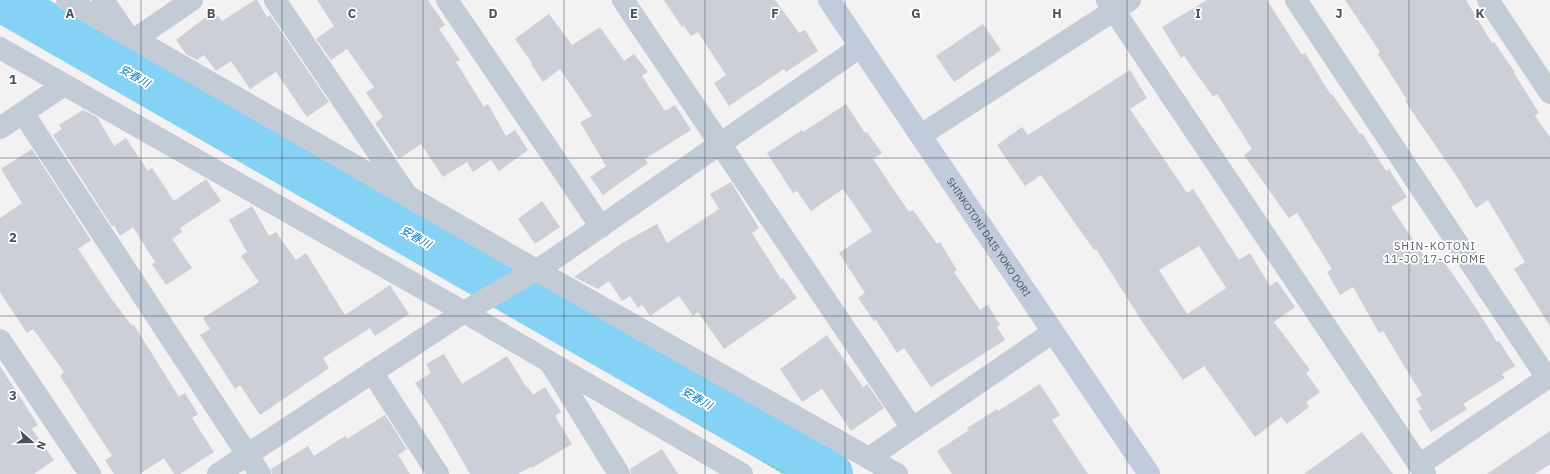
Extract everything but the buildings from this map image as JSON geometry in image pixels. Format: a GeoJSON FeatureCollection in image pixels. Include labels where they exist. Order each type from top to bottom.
{"type":"FeatureCollection","features":[{"type":"Feature","properties":{"kind":"street"},"geometry":{"type":"LineString","coordinates":[[67,0],[407,196],[530,274],[897,474]]}},
{"type":"Feature","properties":{"kind":"street"},"geometry":{"type":"LineString","coordinates":[[103,0],[130,36]]}},
{"type":"Feature","properties":{"kind":"street"},"geometry":{"type":"LineString","coordinates":[[130,36],[192,0]]}},
{"type":"Feature","properties":{"kind":"street"},"geometry":{"type":"LineString","coordinates":[[275,0],[407,196]]}},
{"type":"Feature","properties":{"kind":"street"},"geometry":{"type":"LineString","coordinates":[[447,0],[601,227]]}},
{"type":"Feature","properties":{"kind":"street"},"geometry":{"type":"LineString","coordinates":[[623,0],[912,428]]}},
{"type":"Feature","properties":{"kind":"street","name":"SHINKOTONI DAI5 YOKO DORI"},"geometry":{"type":"LineString","coordinates":[[829,0],[1149,474]]}},
{"type":"Feature","properties":{"kind":"street"},"geometry":{"type":"LineString","coordinates":[[921,136],[1117,4],[1422,470],[1548,377],[1296,0]]}},
{"type":"Feature","properties":{"kind":"street"},"geometry":{"type":"LineString","coordinates":[[1488,0],[1550,93]]}},
{"type":"Feature","properties":{"kind":"street"},"geometry":{"type":"LineString","coordinates":[[218,474],[464,312],[530,274],[601,227],[860,46]]}},
{"type":"Feature","properties":{"kind":"street"},"geometry":{"type":"LineString","coordinates":[[0,48],[464,312],[742,474]]}},
{"type":"Feature","properties":{"kind":"street"},"geometry":{"type":"LineString","coordinates":[[0,128],[64,85]]}},
{"type":"Feature","properties":{"kind":"street"},"geometry":{"type":"LineString","coordinates":[[23,113],[260,474]]}},
{"type":"Feature","properties":{"kind":"street"},"geometry":{"type":"LineString","coordinates":[[869,458],[1053,332]]}},
{"type":"Feature","properties":{"kind":"street"},"geometry":{"type":"LineString","coordinates":[[0,340],[90,474]]}},
{"type":"Feature","properties":{"kind":"street"},"geometry":{"type":"LineString","coordinates":[[550,363],[619,474]]}},
{"type":"Feature","properties":{"kind":"street"},"geometry":{"type":"LineString","coordinates":[[372,372],[438,474]]}},
{"type":"Feature","properties":{"kind":"waterway","name":"安春川"},"geometry":{"type":"LineString","coordinates":[[3,0],[830,474]]}},
{"type":"Feature","properties":{"kind":"district","name":"SHIN-KOTONI 11-JO 17-CHOME"},"geometry":{"type":"Point","coordinates":[1435,252]}}]}
